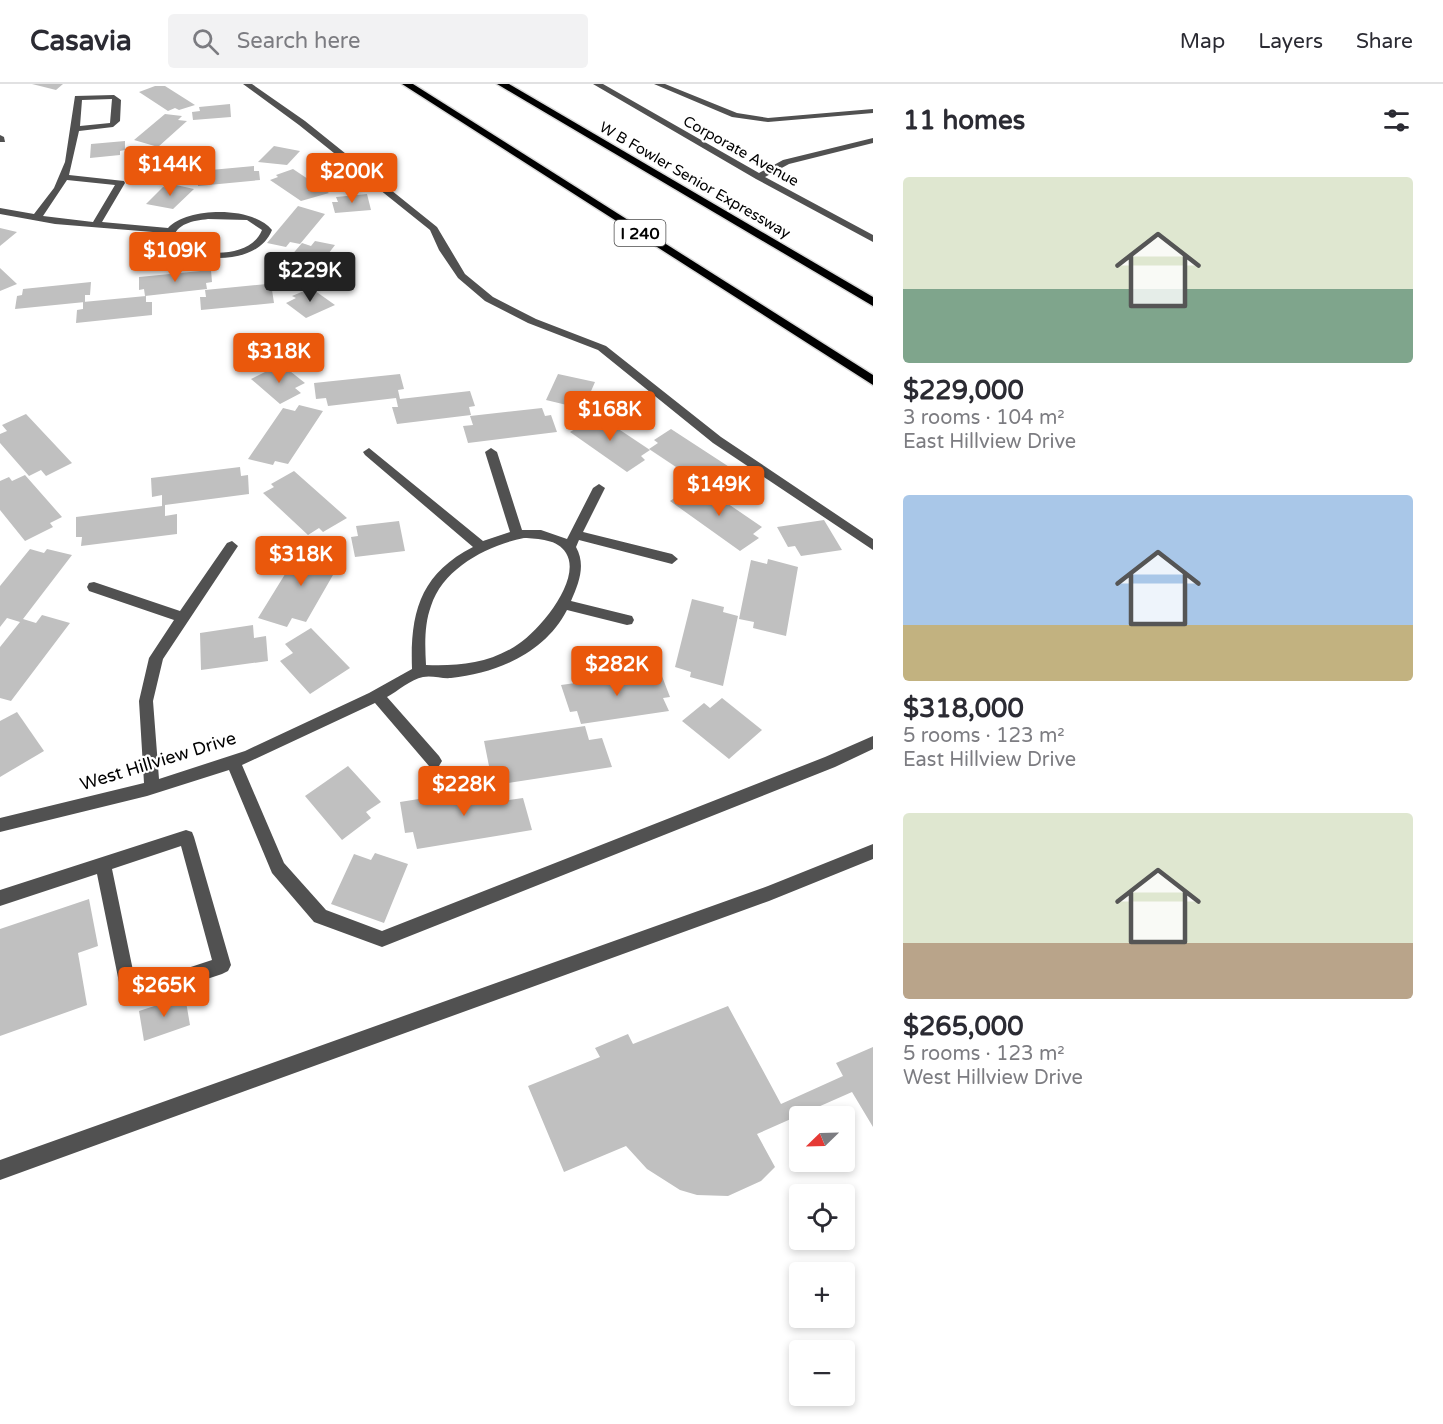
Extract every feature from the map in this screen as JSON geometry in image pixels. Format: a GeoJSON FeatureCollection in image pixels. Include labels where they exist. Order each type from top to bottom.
{"type":"FeatureCollection","features":[{"type":"Feature","properties":{"kind":"highway","name":"I 240"},"geometry":{"type":"LineString","coordinates":[[407,84],[873,381]]}},
{"type":"Feature","properties":{"kind":"highway","name":"W B Fowler Senior Expressway"},"geometry":{"type":"LineString","coordinates":[[502,84],[873,302]]}},
{"type":"Feature","properties":{"kind":"street"},"geometry":{"type":"LineString","coordinates":[[247,84],[302,123],[434,229],[461,276],[489,299],[532,321],[602,348],[717,440],[873,545]]}},
{"type":"Feature","properties":{"kind":"street","name":"Corporate Avenue"},"geometry":{"type":"LineString","coordinates":[[597,84],[873,239]]}},
{"type":"Feature","properties":{"kind":"street"},"geometry":{"type":"LineString","coordinates":[[658,84],[735,115],[768,120],[873,111]]}},
{"type":"Feature","properties":{"kind":"street"},"geometry":{"type":"LineString","coordinates":[[37,217],[66,177],[72,158],[78,98],[114,97],[117,100],[117,121],[113,125],[76,129]]}},
{"type":"Feature","properties":{"kind":"street"},"geometry":{"type":"LineString","coordinates":[[759,177],[786,162],[873,140]]}},
{"type":"Feature","properties":{"kind":"street"},"geometry":{"type":"LineString","coordinates":[[66,177],[121,183],[96,225]]}},
{"type":"Feature","properties":{"kind":"street"},"geometry":{"type":"LineString","coordinates":[[0,211],[96,225],[168,231],[174,225],[186,220],[208,216],[253,219],[260,222],[267,230],[260,243],[253,248],[222,254],[180,250],[167,241],[168,231]]}},
{"type":"Feature","properties":{"kind":"street"},"geometry":{"type":"LineString","coordinates":[[369,452],[482,547]]}},
{"type":"Feature","properties":{"kind":"street"},"geometry":{"type":"LineString","coordinates":[[491,452],[517,535]]}},
{"type":"Feature","properties":{"kind":"street"},"geometry":{"type":"LineString","coordinates":[[598,488],[573,540],[574,576],[563,604],[539,637],[520,653],[477,669],[449,673],[419,671],[418,636],[427,600],[435,585],[447,572],[482,547],[517,535],[552,537],[573,540],[672,560]]}},
{"type":"Feature","properties":{"kind":"street"},"geometry":{"type":"LineString","coordinates":[[152,786],[146,701],[156,658],[232,546]]}},
{"type":"Feature","properties":{"kind":"street"},"geometry":{"type":"LineString","coordinates":[[94,587],[184,618]]}},
{"type":"Feature","properties":{"kind":"street"},"geometry":{"type":"LineString","coordinates":[[563,604],[627,620]]}},
{"type":"Feature","properties":{"kind":"street","name":"West Hillview Drive"},"geometry":{"type":"LineString","coordinates":[[0,825],[152,786],[233,762],[376,696],[419,671]]}},
{"type":"Feature","properties":{"kind":"street"},"geometry":{"type":"LineString","coordinates":[[376,696],[434,761]]}},
{"type":"Feature","properties":{"kind":"street"},"geometry":{"type":"LineString","coordinates":[[233,762],[278,868],[320,916],[382,939],[830,762],[873,742]]}},
{"type":"Feature","properties":{"kind":"street"},"geometry":{"type":"LineString","coordinates":[[0,898],[103,864],[186,837],[222,965],[129,996],[103,864]]}},
{"type":"Feature","properties":{"kind":"street"},"geometry":{"type":"LineString","coordinates":[[0,1170],[769,893],[873,851]]}},
{"type":"Feature","properties":{"kind":"building"},"geometry":{"type":"Polygon","coordinates":[[[32,84],[63,84],[56,90],[32,84]]]}},
{"type":"Feature","properties":{"kind":"building"},"geometry":{"type":"Polygon","coordinates":[[[155,86],[165,86],[195,105],[168,111],[139,92],[155,86]]]}},
{"type":"Feature","properties":{"kind":"building"},"geometry":{"type":"Polygon","coordinates":[[[230,104],[231,117],[193,120],[192,112],[200,111],[199,107],[230,104]]]}},
{"type":"Feature","properties":{"kind":"building"},"geometry":{"type":"Polygon","coordinates":[[[165,114],[182,116],[178,120],[187,121],[158,147],[134,140],[165,114]]]}},
{"type":"Feature","properties":{"kind":"building"},"geometry":{"type":"Polygon","coordinates":[[[125,141],[125,150],[120,151],[120,155],[90,158],[91,144],[125,141]]]}},
{"type":"Feature","properties":{"kind":"building"},"geometry":{"type":"Polygon","coordinates":[[[274,146],[300,151],[287,165],[258,162],[274,146]]]}},
{"type":"Feature","properties":{"kind":"building"},"geometry":{"type":"Polygon","coordinates":[[[154,151],[183,172],[173,175],[178,178],[160,184],[126,158],[154,151]]]}},
{"type":"Feature","properties":{"kind":"building"},"geometry":{"type":"Polygon","coordinates":[[[254,166],[254,171],[259,171],[260,180],[198,186],[198,181],[190,182],[189,172],[254,166]]]}},
{"type":"Feature","properties":{"kind":"building"},"geometry":{"type":"Polygon","coordinates":[[[293,169],[329,193],[301,201],[270,180],[278,177],[276,175],[293,169]]]}},
{"type":"Feature","properties":{"kind":"building"},"geometry":{"type":"Polygon","coordinates":[[[176,185],[194,189],[173,209],[146,204],[163,187],[173,189],[176,185]]]}},
{"type":"Feature","properties":{"kind":"building"},"geometry":{"type":"Polygon","coordinates":[[[367,194],[371,210],[335,213],[332,202],[338,202],[336,197],[367,194]]]}},
{"type":"Feature","properties":{"kind":"building"},"geometry":{"type":"Polygon","coordinates":[[[298,206],[325,214],[300,244],[290,242],[286,247],[267,243],[298,206]]]}},
{"type":"Feature","properties":{"kind":"building"},"geometry":{"type":"Polygon","coordinates":[[[0,228],[17,232],[0,246],[0,228]]]}},
{"type":"Feature","properties":{"kind":"building"},"geometry":{"type":"Polygon","coordinates":[[[315,241],[335,245],[306,283],[295,280],[293,283],[272,278],[302,243],[311,246],[315,241]]]}},
{"type":"Feature","properties":{"kind":"building"},"geometry":{"type":"Polygon","coordinates":[[[0,268],[17,284],[0,291],[0,268]]]}},
{"type":"Feature","properties":{"kind":"building"},"geometry":{"type":"Polygon","coordinates":[[[211,270],[212,282],[206,283],[207,289],[145,296],[144,289],[139,290],[139,277],[211,270]]]}},
{"type":"Feature","properties":{"kind":"building"},"geometry":{"type":"Polygon","coordinates":[[[91,282],[90,295],[85,295],[85,302],[15,309],[17,296],[22,295],[23,289],[91,282]]]}},
{"type":"Feature","properties":{"kind":"building"},"geometry":{"type":"Polygon","coordinates":[[[267,284],[268,291],[272,290],[274,303],[201,310],[200,297],[206,297],[205,290],[267,284]]]}},
{"type":"Feature","properties":{"kind":"building"},"geometry":{"type":"Polygon","coordinates":[[[311,288],[335,305],[306,318],[286,303],[296,298],[292,296],[311,288]]]}},
{"type":"Feature","properties":{"kind":"building"},"geometry":{"type":"Polygon","coordinates":[[[146,296],[146,302],[152,302],[152,315],[76,323],[77,310],[83,309],[83,302],[146,296]]]}},
{"type":"Feature","properties":{"kind":"building"},"geometry":{"type":"Polygon","coordinates":[[[281,364],[305,383],[295,388],[301,393],[280,404],[251,379],[281,364]]]}},
{"type":"Feature","properties":{"kind":"building"},"geometry":{"type":"Polygon","coordinates":[[[400,374],[404,389],[398,390],[400,399],[470,391],[475,406],[469,407],[471,415],[397,424],[392,407],[398,407],[396,398],[328,406],[326,398],[316,399],[314,383],[400,374]]]}},
{"type":"Feature","properties":{"kind":"building"},"geometry":{"type":"Polygon","coordinates":[[[558,374],[595,382],[585,405],[572,402],[571,406],[546,400],[558,374]]]}},
{"type":"Feature","properties":{"kind":"building"},"geometry":{"type":"Polygon","coordinates":[[[299,405],[323,411],[288,464],[275,461],[273,465],[248,459],[283,408],[295,411],[299,405]]]}},
{"type":"Feature","properties":{"kind":"building"},"geometry":{"type":"Polygon","coordinates":[[[542,408],[545,416],[551,415],[557,432],[468,443],[463,426],[473,425],[470,416],[542,408]]]}},
{"type":"Feature","properties":{"kind":"building"},"geometry":{"type":"Polygon","coordinates":[[[593,412],[650,450],[641,456],[645,460],[627,472],[570,432],[580,426],[575,423],[593,412]]]}},
{"type":"Feature","properties":{"kind":"building"},"geometry":{"type":"Polygon","coordinates":[[[26,414],[72,463],[46,476],[41,470],[29,476],[0,443],[0,434],[7,431],[2,425],[26,414]]]}},
{"type":"Feature","properties":{"kind":"building"},"geometry":{"type":"Polygon","coordinates":[[[671,429],[737,472],[719,484],[714,481],[706,487],[649,449],[658,443],[654,440],[671,429]]]}},
{"type":"Feature","properties":{"kind":"building"},"geometry":{"type":"Polygon","coordinates":[[[240,467],[241,476],[248,475],[249,494],[165,505],[165,516],[177,514],[177,534],[81,546],[82,537],[76,537],[76,517],[162,506],[162,495],[152,497],[151,478],[240,467]]]}},
{"type":"Feature","properties":{"kind":"building"},"geometry":{"type":"Polygon","coordinates":[[[294,471],[347,518],[323,532],[319,528],[308,535],[263,493],[274,487],[271,484],[294,471]]]}},
{"type":"Feature","properties":{"kind":"building"},"geometry":{"type":"Polygon","coordinates":[[[25,475],[62,517],[50,523],[53,527],[25,541],[0,510],[0,481],[9,477],[12,481],[25,475]]]}},
{"type":"Feature","properties":{"kind":"building"},"geometry":{"type":"Polygon","coordinates":[[[702,486],[762,527],[753,534],[759,538],[740,551],[670,501],[688,489],[693,492],[702,486]]]}},
{"type":"Feature","properties":{"kind":"building"},"geometry":{"type":"Polygon","coordinates":[[[824,520],[842,550],[801,556],[795,546],[788,547],[777,527],[824,520]]]}},
{"type":"Feature","properties":{"kind":"building"},"geometry":{"type":"Polygon","coordinates":[[[399,521],[405,551],[355,557],[351,537],[358,536],[356,526],[399,521]]]}},
{"type":"Feature","properties":{"kind":"building"},"geometry":{"type":"Polygon","coordinates":[[[303,545],[330,552],[327,557],[341,561],[306,622],[292,618],[287,627],[258,618],[303,545]]]}},
{"type":"Feature","properties":{"kind":"building"},"geometry":{"type":"Polygon","coordinates":[[[30,549],[44,553],[47,549],[72,555],[23,619],[36,623],[42,615],[70,623],[11,701],[0,698],[0,647],[20,622],[7,618],[0,627],[0,586],[30,549]]]}},
{"type":"Feature","properties":{"kind":"building"},"geometry":{"type":"Polygon","coordinates":[[[768,559],[798,567],[786,636],[753,628],[754,622],[739,619],[751,560],[767,564],[768,559]]]}},
{"type":"Feature","properties":{"kind":"building"},"geometry":{"type":"Polygon","coordinates":[[[692,599],[724,607],[723,612],[738,616],[723,686],[690,677],[691,672],[675,667],[692,599]]]}},
{"type":"Feature","properties":{"kind":"building"},"geometry":{"type":"Polygon","coordinates":[[[253,625],[254,638],[266,636],[268,661],[201,670],[200,633],[253,625]]]}},
{"type":"Feature","properties":{"kind":"building"},"geometry":{"type":"Polygon","coordinates":[[[311,628],[350,668],[310,694],[280,661],[293,653],[285,644],[311,628]]]}},
{"type":"Feature","properties":{"kind":"building"},"geometry":{"type":"Polygon","coordinates":[[[660,671],[670,697],[663,698],[669,711],[581,724],[577,711],[570,712],[561,685],[660,671]]]}},
{"type":"Feature","properties":{"kind":"building"},"geometry":{"type":"Polygon","coordinates":[[[722,698],[762,730],[729,759],[682,721],[704,703],[710,708],[722,698]]]}},
{"type":"Feature","properties":{"kind":"building"},"geometry":{"type":"Polygon","coordinates":[[[17,712],[44,751],[0,777],[0,721],[17,712]]]}},
{"type":"Feature","properties":{"kind":"building"},"geometry":{"type":"Polygon","coordinates":[[[585,726],[589,740],[602,738],[612,767],[502,784],[498,769],[490,771],[484,741],[585,726]]]}},
{"type":"Feature","properties":{"kind":"building"},"geometry":{"type":"Polygon","coordinates":[[[348,766],[381,802],[366,812],[371,818],[342,840],[305,796],[348,766]]]}},
{"type":"Feature","properties":{"kind":"building"},"geometry":{"type":"Polygon","coordinates":[[[506,785],[509,800],[523,798],[532,830],[417,849],[413,832],[405,833],[400,802],[506,785]]]}},
{"type":"Feature","properties":{"kind":"building"},"geometry":{"type":"Polygon","coordinates":[[[375,853],[408,864],[384,923],[331,904],[354,854],[371,860],[375,853]]]}},
{"type":"Feature","properties":{"kind":"building"},"geometry":{"type":"Polygon","coordinates":[[[89,899],[98,946],[78,953],[87,1005],[0,1036],[0,929],[89,899]]]}},
{"type":"Feature","properties":{"kind":"building"},"geometry":{"type":"Polygon","coordinates":[[[185,996],[190,1025],[144,1041],[139,1011],[185,996]]]}},
{"type":"Feature","properties":{"kind":"building"},"geometry":{"type":"Polygon","coordinates":[[[728,1006],[781,1104],[843,1076],[836,1063],[873,1047],[873,1127],[852,1092],[820,1106],[789,1106],[789,1120],[757,1134],[775,1167],[761,1181],[728,1196],[697,1195],[680,1190],[647,1169],[626,1146],[564,1172],[528,1086],[600,1057],[595,1048],[628,1034],[633,1044],[728,1006]]]}}]}
